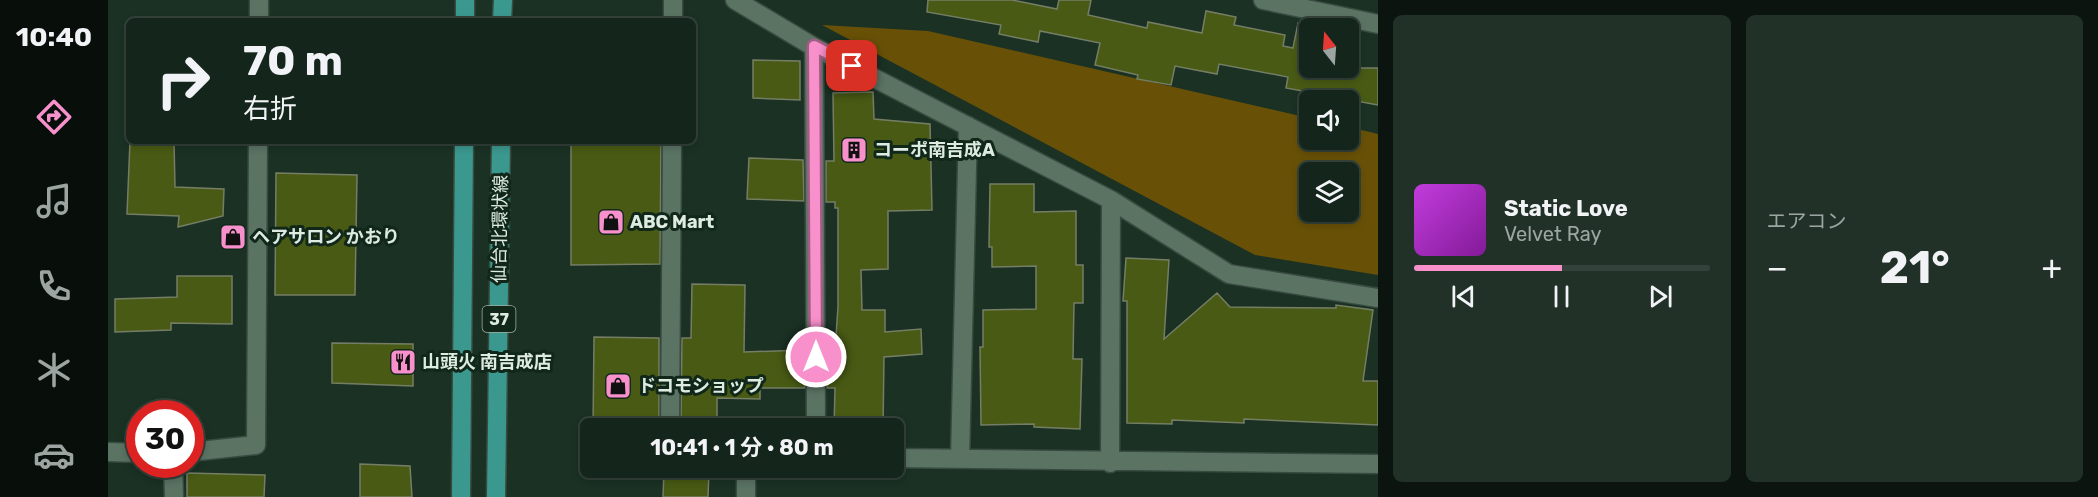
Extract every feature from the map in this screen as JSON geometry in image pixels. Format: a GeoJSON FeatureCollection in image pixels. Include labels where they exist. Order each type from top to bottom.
{"type":"FeatureCollection","features":[{"type":"Feature","properties":{"kind":"main road"},"geometry":{"type":"LineString","coordinates":[[465,0],[465,18]]}},
{"type":"Feature","properties":{"kind":"main road"},"geometry":{"type":"LineString","coordinates":[[502,0],[502,18]]}},
{"type":"Feature","properties":{"kind":"main road","name":"仙台北環状線"},"geometry":{"type":"LineString","coordinates":[[461,497],[464,144]]}},
{"type":"Feature","properties":{"kind":"main road","name":"仙台北環状線"},"geometry":{"type":"LineString","coordinates":[[496,497],[501,144]]}},
{"type":"Feature","properties":{"kind":"street"},"geometry":{"type":"LineString","coordinates":[[258,18],[259,0]]}},
{"type":"Feature","properties":{"kind":"street"},"geometry":{"type":"LineString","coordinates":[[673,0],[673,18]]}},
{"type":"Feature","properties":{"kind":"street"},"geometry":{"type":"LineString","coordinates":[[735,0],[814,46],[1111,200],[1229,274],[1378,298]]}},
{"type":"Feature","properties":{"kind":"street"},"geometry":{"type":"LineString","coordinates":[[1263,0],[1378,24]]}},
{"type":"Feature","properties":{"kind":"street"},"geometry":{"type":"LineString","coordinates":[[814,46],[816,418]]}},
{"type":"Feature","properties":{"kind":"street"},"geometry":{"type":"LineString","coordinates":[[960,459],[968,126]]}},
{"type":"Feature","properties":{"kind":"street"},"geometry":{"type":"LineString","coordinates":[[204,451],[256,445],[258,144]]}},
{"type":"Feature","properties":{"kind":"street"},"geometry":{"type":"LineString","coordinates":[[670,418],[672,144]]}},
{"type":"Feature","properties":{"kind":"street"},"geometry":{"type":"LineString","coordinates":[[1110,463],[1111,200]]}},
{"type":"Feature","properties":{"kind":"street"},"geometry":{"type":"LineString","coordinates":[[108,452],[126,453]]}},
{"type":"Feature","properties":{"kind":"street"},"geometry":{"type":"LineString","coordinates":[[904,458],[1110,463],[1378,464]]}},
{"type":"Feature","properties":{"kind":"street"},"geometry":{"type":"LineString","coordinates":[[173,478],[174,497]]}},
{"type":"Feature","properties":{"kind":"street"},"geometry":{"type":"LineString","coordinates":[[746,478],[746,497]]}},
{"type":"Feature","properties":{"kind":"shaded area"},"geometry":{"type":"Polygon","coordinates":[[[822,25],[928,31],[1299,116],[1299,150],[1359,150],[1359,129],[1378,134],[1378,275],[1255,255],[822,25]]]}},
{"type":"Feature","properties":{"kind":"building"},"geometry":{"type":"Polygon","coordinates":[[[928,0],[1012,0],[1057,9],[1059,0],[1091,0],[1088,15],[1147,28],[1148,22],[1202,33],[1206,11],[1236,17],[1234,25],[1285,35],[1283,46],[1293,48],[1299,23],[1299,78],[1359,78],[1359,68],[1378,68],[1378,105],[1359,101],[1359,90],[1299,90],[1286,88],[1288,77],[1219,64],[1217,74],[1175,66],[1171,85],[1137,79],[1138,75],[1095,65],[1100,43],[1040,31],[1038,42],[999,34],[1001,25],[927,12],[928,0]]]}},
{"type":"Feature","properties":{"kind":"building"},"geometry":{"type":"Polygon","coordinates":[[[753,60],[800,61],[800,100],[753,98],[753,60]]]}},
{"type":"Feature","properties":{"kind":"building"},"geometry":{"type":"Polygon","coordinates":[[[873,92],[874,119],[930,124],[932,210],[888,211],[888,269],[861,270],[862,310],[885,310],[885,332],[921,329],[922,354],[884,357],[883,418],[834,418],[835,388],[827,388],[827,350],[835,350],[838,307],[838,208],[835,208],[835,202],[826,202],[826,161],[834,161],[833,93],[873,92]]]}},
{"type":"Feature","properties":{"kind":"building"},"geometry":{"type":"Polygon","coordinates":[[[130,144],[174,144],[175,187],[224,189],[223,216],[178,227],[179,216],[127,214],[130,144]]]}},
{"type":"Feature","properties":{"kind":"building"},"geometry":{"type":"Polygon","coordinates":[[[571,144],[661,144],[660,264],[571,265],[571,144]]]}},
{"type":"Feature","properties":{"kind":"building"},"geometry":{"type":"Polygon","coordinates":[[[749,158],[803,160],[804,201],[747,199],[749,158]]]}},
{"type":"Feature","properties":{"kind":"building"},"geometry":{"type":"Polygon","coordinates":[[[276,173],[357,175],[355,295],[275,295],[276,173]]]}},
{"type":"Feature","properties":{"kind":"building"},"geometry":{"type":"Polygon","coordinates":[[[990,184],[1034,184],[1034,212],[1076,211],[1076,265],[1083,265],[1083,303],[1074,303],[1073,359],[1082,359],[1080,429],[1034,427],[1034,424],[981,425],[980,347],[983,347],[983,310],[1036,309],[1036,266],[992,267],[992,247],[989,247],[990,184]]]}},
{"type":"Feature","properties":{"kind":"building"},"geometry":{"type":"Polygon","coordinates":[[[1126,258],[1169,260],[1164,339],[1217,293],[1230,307],[1336,308],[1336,305],[1373,310],[1363,381],[1378,381],[1378,425],[1244,419],[1244,423],[1172,420],[1172,424],[1127,423],[1127,301],[1123,301],[1126,258]]]}},
{"type":"Feature","properties":{"kind":"building"},"geometry":{"type":"Polygon","coordinates":[[[177,276],[232,276],[232,324],[171,323],[171,330],[115,332],[115,299],[177,297],[177,276]]]}},
{"type":"Feature","properties":{"kind":"building"},"geometry":{"type":"Polygon","coordinates":[[[692,284],[745,285],[744,352],[804,350],[805,388],[760,388],[760,399],[717,398],[717,417],[681,418],[682,338],[691,338],[692,284]]]}},
{"type":"Feature","properties":{"kind":"building"},"geometry":{"type":"Polygon","coordinates":[[[594,337],[659,338],[659,418],[593,418],[594,337]]]}},
{"type":"Feature","properties":{"kind":"building"},"geometry":{"type":"Polygon","coordinates":[[[332,343],[413,344],[413,386],[332,383],[332,343]]]}},
{"type":"Feature","properties":{"kind":"building"},"geometry":{"type":"Polygon","coordinates":[[[360,464],[410,466],[412,497],[360,497],[360,464]]]}},
{"type":"Feature","properties":{"kind":"building"},"geometry":{"type":"Polygon","coordinates":[[[204,473],[265,475],[264,497],[187,497],[187,478],[204,478],[204,473]]]}},
{"type":"Feature","properties":{"kind":"building"},"geometry":{"type":"Polygon","coordinates":[[[664,478],[709,478],[708,497],[663,497],[664,478]]]}},
{"type":"Feature","properties":{"kind":"place","name":"コーポ南吉成A"},"geometry":{"type":"Point","coordinates":[854,150]}},
{"type":"Feature","properties":{"kind":"place","name":"ABC Mart"},"geometry":{"type":"Point","coordinates":[611,222]}},
{"type":"Feature","properties":{"kind":"place","name":"ヘアサロン かおり"},"geometry":{"type":"Point","coordinates":[233,237]}},
{"type":"Feature","properties":{"kind":"place","name":"山頭火 南吉成店"},"geometry":{"type":"Point","coordinates":[403,362]}},
{"type":"Feature","properties":{"kind":"place","name":"ドコモショップ"},"geometry":{"type":"Point","coordinates":[618,386]}},
{"type":"Feature","properties":{"kind":"route"},"geometry":{"type":"LineString","coordinates":[[816,357],[814,46],[852,66]]}}]}
